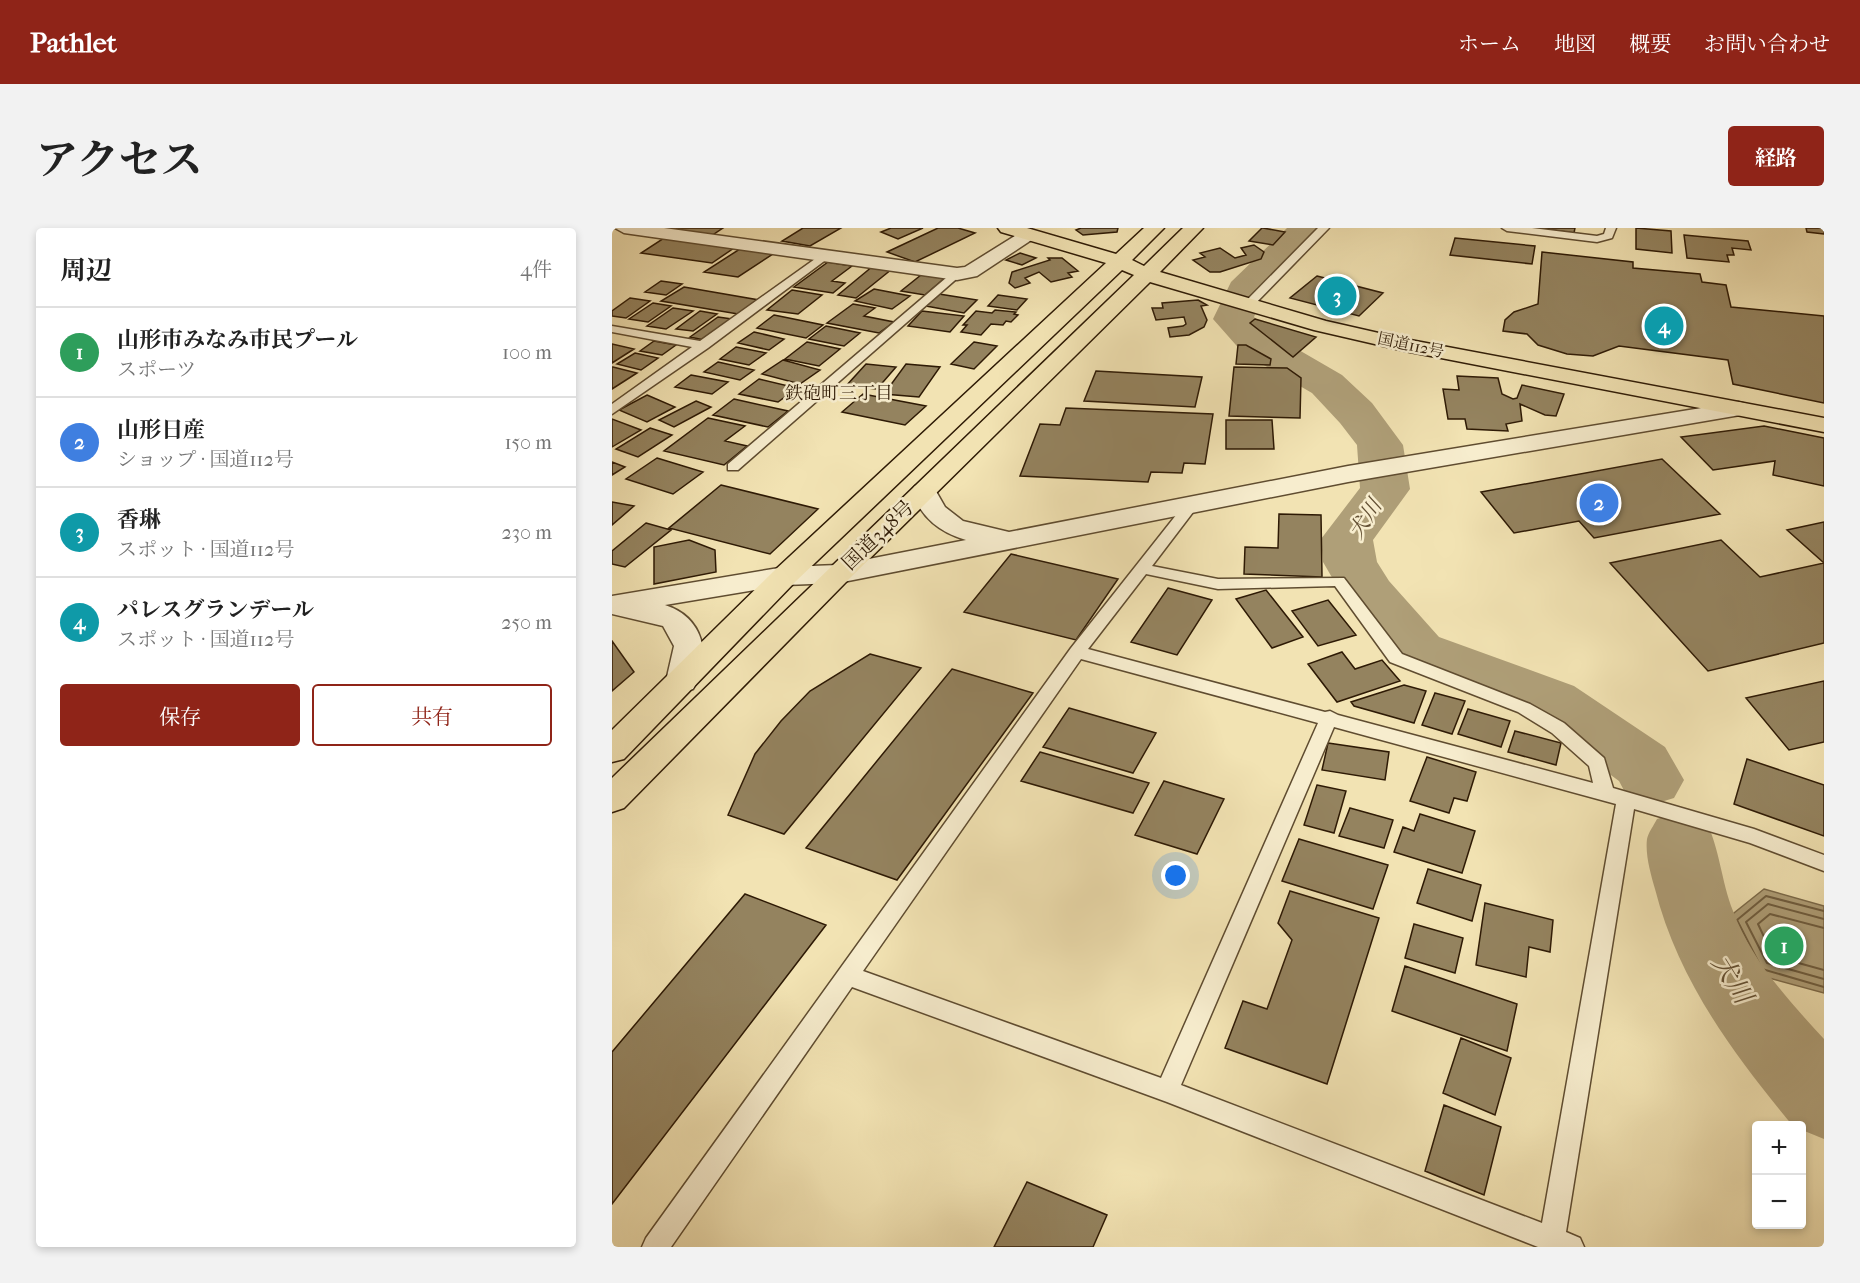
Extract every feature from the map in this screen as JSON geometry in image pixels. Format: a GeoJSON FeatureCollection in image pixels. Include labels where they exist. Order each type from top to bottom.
{"type":"FeatureCollection","features":[{"type":"Feature","properties":{"kind":"highway","name":"国道112号"},"geometry":{"type":"LineString","coordinates":[[1007,228],[1120,261],[1148,275],[1321,326],[1405,345],[1824,425]]}},
{"type":"Feature","properties":{"kind":"highway","name":"国道348号"},"geometry":{"type":"LineString","coordinates":[[612,750],[784,576],[1155,228]]}},
{"type":"Feature","properties":{"kind":"highway","name":"国道348号"},"geometry":{"type":"LineString","coordinates":[[612,799],[838,574],[1194,228]]}},
{"type":"Feature","properties":{"kind":"street"},"geometry":{"type":"LineString","coordinates":[[624,228],[648,229],[957,274],[970,272],[1030,235]]}},
{"type":"Feature","properties":{"kind":"street"},"geometry":{"type":"LineString","coordinates":[[612,607],[784,576],[838,574],[1018,540],[1193,503],[1418,461],[1738,409]]}},
{"type":"Feature","properties":{"kind":"street"},"geometry":{"type":"LineString","coordinates":[[924,491],[929,507],[936,516],[951,525],[987,537],[1018,540]]}},
{"type":"Feature","properties":{"kind":"street"},"geometry":{"type":"LineString","coordinates":[[612,607],[658,613],[672,619],[682,630],[688,646],[682,681]]}},
{"type":"Feature","properties":{"kind":"lane"},"geometry":{"type":"LineString","coordinates":[[1248,305],[1324,228]]}},
{"type":"Feature","properties":{"kind":"lane"},"geometry":{"type":"LineString","coordinates":[[1507,228],[1597,239],[1608,237],[1611,228]]}},
{"type":"Feature","properties":{"kind":"lane"},"geometry":{"type":"LineString","coordinates":[[612,410],[826,256]]}},
{"type":"Feature","properties":{"kind":"lane"},"geometry":{"type":"LineString","coordinates":[[733,467],[957,274]]}},
{"type":"Feature","properties":{"kind":"lane"},"geometry":{"type":"LineString","coordinates":[[612,329],[704,345]]}},
{"type":"Feature","properties":{"kind":"lane"},"geometry":{"type":"LineString","coordinates":[[655,1247],[1077,652],[1140,568],[1193,503]]}},
{"type":"Feature","properties":{"kind":"lane"},"geometry":{"type":"LineString","coordinates":[[846,975],[1167,1091],[1558,1245],[1616,796],[1598,763],[1557,728],[1524,708],[1396,658],[1339,581],[1218,584],[1140,568]]}},
{"type":"Feature","properties":{"kind":"lane"},"geometry":{"type":"LineString","coordinates":[[1077,652],[1330,717],[1616,796],[1754,837],[1824,863]]}},
{"type":"Feature","properties":{"kind":"lane"},"geometry":{"type":"LineString","coordinates":[[1167,1091],[1330,717]]}},
{"type":"Feature","properties":{"kind":"water"},"geometry":{"type":"Polygon","coordinates":[[[1764,889],[1824,906],[1824,993],[1758,975],[1729,917],[1764,889]]]}},
{"type":"Feature","properties":{"kind":"building"},"geometry":{"type":"Polygon","coordinates":[[[677,228],[723,228],[711,236],[673,231],[677,228]]]}},
{"type":"Feature","properties":{"kind":"building"},"geometry":{"type":"Polygon","coordinates":[[[803,228],[841,228],[810,246],[782,241],[803,228]]]}},
{"type":"Feature","properties":{"kind":"building"},"geometry":{"type":"Polygon","coordinates":[[[891,228],[923,228],[898,239],[881,232],[891,228]]]}},
{"type":"Feature","properties":{"kind":"building"},"geometry":{"type":"Polygon","coordinates":[[[938,228],[958,228],[975,233],[915,262],[887,252],[938,228]]]}},
{"type":"Feature","properties":{"kind":"building"},"geometry":{"type":"Polygon","coordinates":[[[1118,228],[1117,232],[1083,235],[1076,230],[1118,228]]]}},
{"type":"Feature","properties":{"kind":"building"},"geometry":{"type":"Polygon","coordinates":[[[1262,228],[1285,232],[1273,245],[1249,241],[1262,228]]]}},
{"type":"Feature","properties":{"kind":"building"},"geometry":{"type":"Polygon","coordinates":[[[1538,228],[1575,228],[1574,233],[1538,228]]]}},
{"type":"Feature","properties":{"kind":"building"},"geometry":{"type":"Polygon","coordinates":[[[1636,228],[1671,231],[1672,253],[1636,249],[1636,228]]]}},
{"type":"Feature","properties":{"kind":"building"},"geometry":{"type":"Polygon","coordinates":[[[1806,228],[1824,228],[1824,234],[1807,232],[1806,228]]]}},
{"type":"Feature","properties":{"kind":"building"},"geometry":{"type":"Polygon","coordinates":[[[1684,235],[1748,241],[1751,250],[1732,248],[1734,255],[1727,255],[1729,262],[1687,258],[1684,235]]]}},
{"type":"Feature","properties":{"kind":"building"},"geometry":{"type":"Polygon","coordinates":[[[664,238],[734,248],[712,263],[641,253],[664,238]]]}},
{"type":"Feature","properties":{"kind":"building"},"geometry":{"type":"Polygon","coordinates":[[[1455,238],[1535,246],[1532,264],[1450,255],[1455,238]]]}},
{"type":"Feature","properties":{"kind":"building"},"geometry":{"type":"Polygon","coordinates":[[[1254,245],[1264,252],[1261,259],[1220,272],[1210,272],[1193,260],[1205,257],[1200,253],[1220,248],[1235,258],[1246,255],[1241,248],[1254,245]]]}},
{"type":"Feature","properties":{"kind":"building"},"geometry":{"type":"Polygon","coordinates":[[[743,247],[776,252],[738,277],[704,272],[743,247]]]}},
{"type":"Feature","properties":{"kind":"building"},"geometry":{"type":"Polygon","coordinates":[[[1542,252],[1633,262],[1633,268],[1700,274],[1702,282],[1726,285],[1731,307],[1824,316],[1824,403],[1733,384],[1728,360],[1619,346],[1593,356],[1567,354],[1538,345],[1527,334],[1503,331],[1505,320],[1514,312],[1538,304],[1542,252]]]}},
{"type":"Feature","properties":{"kind":"building"},"geometry":{"type":"Polygon","coordinates":[[[1020,253],[1036,258],[1022,265],[1006,260],[1020,253]]]}},
{"type":"Feature","properties":{"kind":"building"},"geometry":{"type":"Polygon","coordinates":[[[1048,258],[1062,258],[1078,271],[1068,273],[1072,277],[1051,282],[1039,272],[1025,278],[1030,283],[1015,288],[1009,283],[1012,272],[1050,260],[1048,258]]]}},
{"type":"Feature","properties":{"kind":"building"},"geometry":{"type":"Polygon","coordinates":[[[828,262],[852,266],[832,281],[845,283],[833,293],[794,287],[828,262]]]}},
{"type":"Feature","properties":{"kind":"building"},"geometry":{"type":"Polygon","coordinates":[[[873,266],[892,269],[856,298],[838,295],[873,266]]]}},
{"type":"Feature","properties":{"kind":"building"},"geometry":{"type":"Polygon","coordinates":[[[921,275],[945,278],[925,295],[901,291],[921,275]]]}},
{"type":"Feature","properties":{"kind":"building"},"geometry":{"type":"Polygon","coordinates":[[[1317,276],[1383,293],[1359,316],[1290,298],[1317,276]]]}},
{"type":"Feature","properties":{"kind":"building"},"geometry":{"type":"Polygon","coordinates":[[[661,281],[682,284],[666,295],[645,292],[661,281]]]}},
{"type":"Feature","properties":{"kind":"building"},"geometry":{"type":"Polygon","coordinates":[[[684,287],[759,300],[738,314],[661,301],[684,287]]]}},
{"type":"Feature","properties":{"kind":"building"},"geometry":{"type":"Polygon","coordinates":[[[874,289],[910,296],[892,309],[855,301],[874,289]]]}},
{"type":"Feature","properties":{"kind":"building"},"geometry":{"type":"Polygon","coordinates":[[[792,290],[822,295],[798,314],[767,310],[792,290]]]}},
{"type":"Feature","properties":{"kind":"building"},"geometry":{"type":"Polygon","coordinates":[[[939,294],[977,300],[964,313],[926,306],[939,294]]]}},
{"type":"Feature","properties":{"kind":"building"},"geometry":{"type":"Polygon","coordinates":[[[998,295],[1027,299],[1017,310],[988,306],[998,295]]]}},
{"type":"Feature","properties":{"kind":"building"},"geometry":{"type":"Polygon","coordinates":[[[630,298],[650,301],[626,318],[612,316],[612,311],[630,298]]]}},
{"type":"Feature","properties":{"kind":"building"},"geometry":{"type":"Polygon","coordinates":[[[1198,300],[1207,305],[1201,306],[1207,320],[1204,327],[1189,335],[1170,337],[1168,328],[1186,324],[1184,317],[1156,320],[1152,308],[1163,308],[1162,303],[1198,300]]]}},
{"type":"Feature","properties":{"kind":"building"},"geometry":{"type":"Polygon","coordinates":[[[653,303],[671,306],[648,322],[629,319],[653,303]]]}},
{"type":"Feature","properties":{"kind":"building"},"geometry":{"type":"Polygon","coordinates":[[[853,304],[875,308],[864,316],[894,322],[879,333],[827,323],[853,304]]]}},
{"type":"Feature","properties":{"kind":"building"},"geometry":{"type":"Polygon","coordinates":[[[673,308],[693,311],[666,329],[647,326],[673,308]]]}},
{"type":"Feature","properties":{"kind":"building"},"geometry":{"type":"Polygon","coordinates":[[[995,310],[1016,312],[1014,314],[1018,315],[1011,322],[1006,321],[1003,325],[991,324],[981,335],[961,332],[967,325],[963,325],[976,311],[992,313],[995,310]]]}},
{"type":"Feature","properties":{"kind":"building"},"geometry":{"type":"Polygon","coordinates":[[[700,311],[717,314],[693,331],[676,329],[700,311]]]}},
{"type":"Feature","properties":{"kind":"building"},"geometry":{"type":"Polygon","coordinates":[[[922,311],[964,316],[950,332],[908,326],[922,311]]]}},
{"type":"Feature","properties":{"kind":"building"},"geometry":{"type":"Polygon","coordinates":[[[774,315],[823,325],[806,338],[757,328],[774,315]]]}},
{"type":"Feature","properties":{"kind":"building"},"geometry":{"type":"Polygon","coordinates":[[[718,317],[732,319],[704,340],[690,337],[718,317]]]}},
{"type":"Feature","properties":{"kind":"building"},"geometry":{"type":"Polygon","coordinates":[[[1255,319],[1316,337],[1293,357],[1250,323],[1255,319]]]}},
{"type":"Feature","properties":{"kind":"building"},"geometry":{"type":"Polygon","coordinates":[[[826,326],[860,333],[844,346],[809,339],[826,326]]]}},
{"type":"Feature","properties":{"kind":"building"},"geometry":{"type":"Polygon","coordinates":[[[754,332],[784,339],[769,350],[738,343],[754,332]]]}},
{"type":"Feature","properties":{"kind":"building"},"geometry":{"type":"Polygon","coordinates":[[[654,341],[676,345],[662,355],[640,351],[654,341]]]}},
{"type":"Feature","properties":{"kind":"building"},"geometry":{"type":"Polygon","coordinates":[[[807,342],[840,349],[819,366],[785,359],[807,342]]]}},
{"type":"Feature","properties":{"kind":"building"},"geometry":{"type":"Polygon","coordinates":[[[974,342],[997,346],[974,369],[951,364],[974,342]]]}},
{"type":"Feature","properties":{"kind":"building"},"geometry":{"type":"Polygon","coordinates":[[[612,344],[634,349],[612,363],[612,344]]]}},
{"type":"Feature","properties":{"kind":"building"},"geometry":{"type":"Polygon","coordinates":[[[1238,345],[1246,345],[1271,359],[1270,365],[1236,364],[1238,345]]]}},
{"type":"Feature","properties":{"kind":"building"},"geometry":{"type":"Polygon","coordinates":[[[736,347],[766,353],[749,365],[720,359],[736,347]]]}},
{"type":"Feature","properties":{"kind":"building"},"geometry":{"type":"Polygon","coordinates":[[[635,353],[658,358],[641,370],[617,364],[635,353]]]}},
{"type":"Feature","properties":{"kind":"building"},"geometry":{"type":"Polygon","coordinates":[[[783,360],[820,370],[800,384],[762,374],[783,360]]]}},
{"type":"Feature","properties":{"kind":"building"},"geometry":{"type":"Polygon","coordinates":[[[718,362],[754,370],[740,380],[704,372],[718,362]]]}},
{"type":"Feature","properties":{"kind":"building"},"geometry":{"type":"Polygon","coordinates":[[[866,364],[896,367],[877,389],[846,386],[866,364]]]}},
{"type":"Feature","properties":{"kind":"building"},"geometry":{"type":"Polygon","coordinates":[[[906,364],[940,367],[919,397],[884,394],[906,364]]]}},
{"type":"Feature","properties":{"kind":"building"},"geometry":{"type":"Polygon","coordinates":[[[613,367],[637,373],[612,389],[613,367]]]}},
{"type":"Feature","properties":{"kind":"building"},"geometry":{"type":"Polygon","coordinates":[[[1234,367],[1287,368],[1301,378],[1300,418],[1229,416],[1234,367]]]}},
{"type":"Feature","properties":{"kind":"building"},"geometry":{"type":"Polygon","coordinates":[[[1096,371],[1202,377],[1195,407],[1084,401],[1096,371]]]}},
{"type":"Feature","properties":{"kind":"building"},"geometry":{"type":"Polygon","coordinates":[[[691,375],[728,382],[712,394],[675,387],[691,375]]]}},
{"type":"Feature","properties":{"kind":"building"},"geometry":{"type":"Polygon","coordinates":[[[1457,376],[1498,378],[1502,394],[1513,399],[1517,398],[1522,385],[1564,394],[1556,416],[1545,415],[1520,404],[1522,421],[1506,424],[1508,431],[1467,429],[1465,419],[1448,419],[1443,389],[1459,390],[1457,376]]]}},
{"type":"Feature","properties":{"kind":"building"},"geometry":{"type":"Polygon","coordinates":[[[759,379],[797,388],[778,402],[739,394],[759,379]]]}},
{"type":"Feature","properties":{"kind":"building"},"geometry":{"type":"Polygon","coordinates":[[[863,394],[926,406],[905,425],[842,412],[863,394]]]}},
{"type":"Feature","properties":{"kind":"building"},"geometry":{"type":"Polygon","coordinates":[[[647,395],[675,407],[647,422],[619,410],[647,395]]]}},
{"type":"Feature","properties":{"kind":"building"},"geometry":{"type":"Polygon","coordinates":[[[734,399],[788,411],[768,427],[713,415],[734,399]]]}},
{"type":"Feature","properties":{"kind":"building"},"geometry":{"type":"Polygon","coordinates":[[[696,401],[711,407],[674,427],[659,420],[696,401]]]}},
{"type":"Feature","properties":{"kind":"building"},"geometry":{"type":"Polygon","coordinates":[[[1066,408],[1213,414],[1205,464],[1184,463],[1182,473],[1151,472],[1148,482],[1020,476],[1040,424],[1060,425],[1066,408]]]}},
{"type":"Feature","properties":{"kind":"building"},"geometry":{"type":"Polygon","coordinates":[[[708,418],[745,426],[725,441],[747,446],[724,465],[664,451],[708,418]]]}},
{"type":"Feature","properties":{"kind":"building"},"geometry":{"type":"Polygon","coordinates":[[[612,419],[641,430],[612,447],[612,419]]]}},
{"type":"Feature","properties":{"kind":"building"},"geometry":{"type":"Polygon","coordinates":[[[1226,420],[1272,420],[1274,449],[1226,449],[1226,420]]]}},
{"type":"Feature","properties":{"kind":"building"},"geometry":{"type":"Polygon","coordinates":[[[1764,426],[1824,438],[1824,486],[1773,475],[1775,461],[1713,470],[1681,437],[1764,426]]]}},
{"type":"Feature","properties":{"kind":"building"},"geometry":{"type":"Polygon","coordinates":[[[650,428],[672,435],[638,457],[616,449],[650,428]]]}},
{"type":"Feature","properties":{"kind":"building"},"geometry":{"type":"Polygon","coordinates":[[[657,458],[703,472],[673,494],[626,479],[657,458]]]}},
{"type":"Feature","properties":{"kind":"building"},"geometry":{"type":"Polygon","coordinates":[[[1662,459],[1720,514],[1594,538],[1579,521],[1514,533],[1481,492],[1662,459]]]}},
{"type":"Feature","properties":{"kind":"building"},"geometry":{"type":"Polygon","coordinates":[[[612,462],[625,467],[612,475],[612,462]]]}},
{"type":"Feature","properties":{"kind":"building"},"geometry":{"type":"Polygon","coordinates":[[[721,485],[818,509],[770,554],[669,528],[721,485]]]}},
{"type":"Feature","properties":{"kind":"building"},"geometry":{"type":"Polygon","coordinates":[[[612,502],[634,506],[612,525],[612,502]]]}},
{"type":"Feature","properties":{"kind":"building"},"geometry":{"type":"Polygon","coordinates":[[[1279,514],[1321,515],[1322,577],[1244,574],[1245,547],[1278,548],[1279,514]]]}},
{"type":"Feature","properties":{"kind":"building"},"geometry":{"type":"Polygon","coordinates":[[[1824,522],[1824,563],[1787,530],[1824,522]]]}},
{"type":"Feature","properties":{"kind":"building"},"geometry":{"type":"Polygon","coordinates":[[[646,523],[671,530],[625,567],[612,564],[612,551],[646,523]]]}},
{"type":"Feature","properties":{"kind":"building"},"geometry":{"type":"Polygon","coordinates":[[[689,540],[715,550],[716,572],[654,584],[654,547],[689,540]]]}},
{"type":"Feature","properties":{"kind":"building"},"geometry":{"type":"Polygon","coordinates":[[[1721,540],[1760,577],[1824,563],[1824,643],[1708,671],[1610,563],[1721,540]]]}},
{"type":"Feature","properties":{"kind":"building"},"geometry":{"type":"Polygon","coordinates":[[[1011,554],[1118,579],[1076,640],[964,612],[1011,554]]]}},
{"type":"Feature","properties":{"kind":"building"},"geometry":{"type":"Polygon","coordinates":[[[1168,588],[1212,600],[1177,655],[1131,642],[1168,588]]]}},
{"type":"Feature","properties":{"kind":"building"},"geometry":{"type":"Polygon","coordinates":[[[1266,590],[1303,637],[1272,648],[1236,599],[1266,590]]]}},
{"type":"Feature","properties":{"kind":"building"},"geometry":{"type":"Polygon","coordinates":[[[1328,600],[1356,635],[1318,646],[1292,611],[1328,600]]]}},
{"type":"Feature","properties":{"kind":"building"},"geometry":{"type":"Polygon","coordinates":[[[612,641],[634,672],[612,691],[612,641]]]}},
{"type":"Feature","properties":{"kind":"building"},"geometry":{"type":"Polygon","coordinates":[[[1342,652],[1355,669],[1382,660],[1400,681],[1337,702],[1308,664],[1342,652]]]}},
{"type":"Feature","properties":{"kind":"building"},"geometry":{"type":"Polygon","coordinates":[[[870,654],[921,668],[784,834],[728,815],[755,754],[781,721],[810,691],[870,654]]]}},
{"type":"Feature","properties":{"kind":"building"},"geometry":{"type":"Polygon","coordinates":[[[952,669],[1033,693],[897,880],[806,848],[952,669]]]}},
{"type":"Feature","properties":{"kind":"building"},"geometry":{"type":"Polygon","coordinates":[[[1824,681],[1824,742],[1789,750],[1746,698],[1824,681]]]}},
{"type":"Feature","properties":{"kind":"building"},"geometry":{"type":"Polygon","coordinates":[[[1404,685],[1426,691],[1414,723],[1354,706],[1351,702],[1404,685]]]}},
{"type":"Feature","properties":{"kind":"building"},"geometry":{"type":"Polygon","coordinates":[[[1435,693],[1465,701],[1452,734],[1422,725],[1435,693]]]}},
{"type":"Feature","properties":{"kind":"building"},"geometry":{"type":"Polygon","coordinates":[[[1069,708],[1156,733],[1133,773],[1043,747],[1069,708]]]}},
{"type":"Feature","properties":{"kind":"building"},"geometry":{"type":"Polygon","coordinates":[[[1468,709],[1510,721],[1501,747],[1458,734],[1468,709]]]}},
{"type":"Feature","properties":{"kind":"building"},"geometry":{"type":"Polygon","coordinates":[[[1515,731],[1561,743],[1556,765],[1508,752],[1515,731]]]}},
{"type":"Feature","properties":{"kind":"building"},"geometry":{"type":"Polygon","coordinates":[[[1328,743],[1389,752],[1385,780],[1322,770],[1328,743]]]}},
{"type":"Feature","properties":{"kind":"building"},"geometry":{"type":"Polygon","coordinates":[[[1040,752],[1149,783],[1133,813],[1021,781],[1040,752]]]}},
{"type":"Feature","properties":{"kind":"building"},"geometry":{"type":"Polygon","coordinates":[[[1427,757],[1476,772],[1467,801],[1454,798],[1449,813],[1410,801],[1427,757]]]}},
{"type":"Feature","properties":{"kind":"building"},"geometry":{"type":"Polygon","coordinates":[[[1747,759],[1824,785],[1824,836],[1734,804],[1747,759]]]}},
{"type":"Feature","properties":{"kind":"building"},"geometry":{"type":"Polygon","coordinates":[[[1164,781],[1224,799],[1197,854],[1135,835],[1164,781]]]}},
{"type":"Feature","properties":{"kind":"building"},"geometry":{"type":"Polygon","coordinates":[[[1317,785],[1346,791],[1334,833],[1304,825],[1317,785]]]}},
{"type":"Feature","properties":{"kind":"building"},"geometry":{"type":"Polygon","coordinates":[[[1350,808],[1393,820],[1384,848],[1339,836],[1350,808]]]}},
{"type":"Feature","properties":{"kind":"building"},"geometry":{"type":"Polygon","coordinates":[[[1420,814],[1475,831],[1462,873],[1394,852],[1403,827],[1414,831],[1420,814]]]}},
{"type":"Feature","properties":{"kind":"building"},"geometry":{"type":"Polygon","coordinates":[[[1299,839],[1388,865],[1373,909],[1282,881],[1299,839]]]}},
{"type":"Feature","properties":{"kind":"building"},"geometry":{"type":"Polygon","coordinates":[[[1428,869],[1481,885],[1472,921],[1417,903],[1428,869]]]}},
{"type":"Feature","properties":{"kind":"building"},"geometry":{"type":"Polygon","coordinates":[[[1290,891],[1379,918],[1327,1084],[1225,1048],[1243,1001],[1267,1009],[1292,940],[1278,923],[1290,891]]]}},
{"type":"Feature","properties":{"kind":"building"},"geometry":{"type":"Polygon","coordinates":[[[745,894],[826,925],[612,1204],[612,1052],[745,894]]]}},
{"type":"Feature","properties":{"kind":"building"},"geometry":{"type":"Polygon","coordinates":[[[1485,903],[1553,920],[1550,952],[1529,947],[1526,977],[1476,965],[1485,903]]]}},
{"type":"Feature","properties":{"kind":"building"},"geometry":{"type":"Polygon","coordinates":[[[1414,924],[1463,938],[1455,973],[1405,958],[1414,924]]]}},
{"type":"Feature","properties":{"kind":"building"},"geometry":{"type":"Polygon","coordinates":[[[1405,966],[1517,1004],[1507,1051],[1392,1011],[1405,966]]]}},
{"type":"Feature","properties":{"kind":"building"},"geometry":{"type":"Polygon","coordinates":[[[1461,1038],[1511,1058],[1495,1115],[1443,1093],[1461,1038]]]}},
{"type":"Feature","properties":{"kind":"building"},"geometry":{"type":"Polygon","coordinates":[[[1444,1105],[1501,1127],[1484,1195],[1425,1171],[1444,1105]]]}},
{"type":"Feature","properties":{"kind":"building"},"geometry":{"type":"Polygon","coordinates":[[[1027,1182],[1107,1215],[1093,1247],[994,1247],[1027,1182]]]}},
{"type":"Feature","properties":{"kind":"waterway","name":"犬川"},"geometry":{"type":"LineString","coordinates":[[1307,228],[1245,290],[1233,319],[1258,344],[1327,384],[1356,413],[1380,445],[1385,489],[1347,539],[1350,562],[1369,593],[1418,651],[1552,701],[1642,764],[1651,780]]}},
{"type":"Feature","properties":{"kind":"waterway","name":"犬川"},"geometry":{"type":"LineString","coordinates":[[1681,838],[1686,876],[1697,912],[1730,979],[1774,1041],[1824,1099]]}},
{"type":"Feature","properties":{"kind":"place","name":"香琳"},"geometry":{"type":"Point","coordinates":[1337,296]}},
{"type":"Feature","properties":{"kind":"place","name":"パレスグランデール"},"geometry":{"type":"Point","coordinates":[1664,326]}},
{"type":"Feature","properties":{"kind":"place","name":"山形日産"},"geometry":{"type":"Point","coordinates":[1599,503]}},
{"type":"Feature","properties":{"kind":"place","name":"山形市みなみ市民プール"},"geometry":{"type":"Point","coordinates":[1784,946]}},
{"type":"Feature","properties":{"kind":"district","name":"鉄砲町三丁目"},"geometry":{"type":"Point","coordinates":[839,393]}}]}
